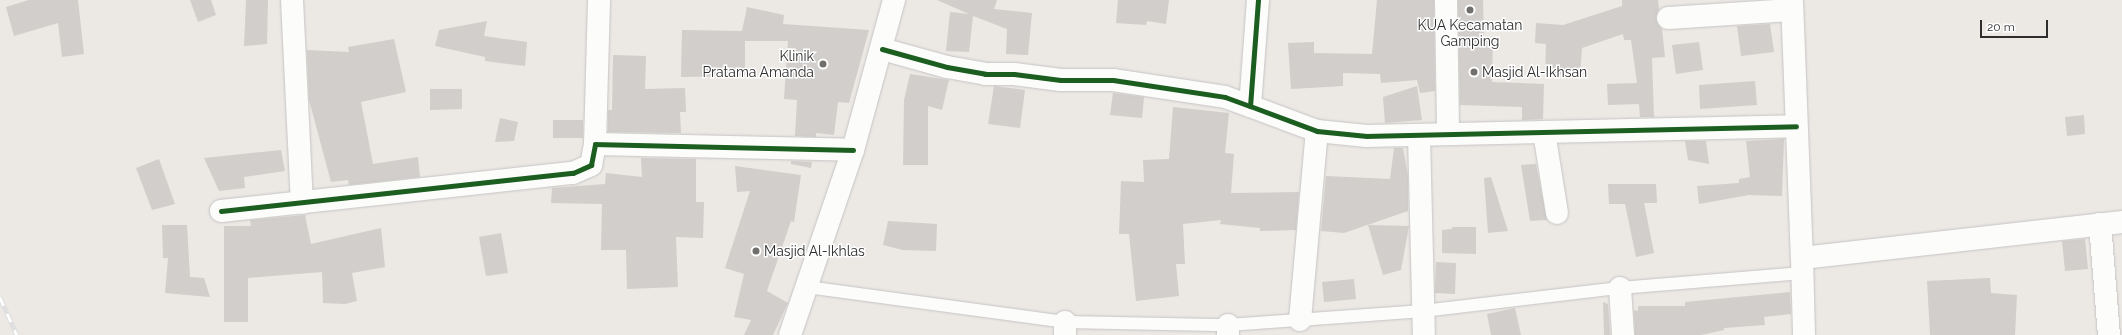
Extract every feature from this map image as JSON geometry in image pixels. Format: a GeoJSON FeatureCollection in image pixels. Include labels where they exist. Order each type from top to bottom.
{"type":"FeatureCollection","features":[{"type":"Feature","properties":{"kind":"street"},"geometry":{"type":"LineString","coordinates":[[292,0],[302,203]]}},
{"type":"Feature","properties":{"kind":"street"},"geometry":{"type":"LineString","coordinates":[[221,211],[573,172],[591,165],[594,144],[599,0]]}},
{"type":"Feature","properties":{"kind":"street"},"geometry":{"type":"LineString","coordinates":[[790,335],[853,150],[894,0]]}},
{"type":"Feature","properties":{"kind":"street"},"geometry":{"type":"LineString","coordinates":[[1250,106],[1258,0]]}},
{"type":"Feature","properties":{"kind":"street"},"geometry":{"type":"LineString","coordinates":[[1446,0],[1448,133]]}},
{"type":"Feature","properties":{"kind":"street"},"geometry":{"type":"LineString","coordinates":[[1668,18],[1792,5],[1804,335]]}},
{"type":"Feature","properties":{"kind":"street"},"geometry":{"type":"LineString","coordinates":[[882,48],[947,67],[985,74],[1014,74],[1061,80],[1113,80],[1225,97],[1317,132],[1367,136],[1796,126]]}},
{"type":"Feature","properties":{"kind":"street"},"geometry":{"type":"LineString","coordinates":[[1300,320],[1317,132]]}},
{"type":"Feature","properties":{"kind":"street"},"geometry":{"type":"LineString","coordinates":[[1544,132],[1557,213]]}},
{"type":"Feature","properties":{"kind":"street"},"geometry":{"type":"LineString","coordinates":[[1419,135],[1424,335]]}},
{"type":"Feature","properties":{"kind":"street"},"geometry":{"type":"LineString","coordinates":[[594,144],[853,150]]}},
{"type":"Feature","properties":{"kind":"street"},"geometry":{"type":"LineString","coordinates":[[1802,266],[2122,222]]}},
{"type":"Feature","properties":{"kind":"street"},"geometry":{"type":"LineString","coordinates":[[2100,224],[2109,335]]}},
{"type":"Feature","properties":{"kind":"street"},"geometry":{"type":"LineString","coordinates":[[1620,288],[1623,335]]}},
{"type":"Feature","properties":{"kind":"lane"},"geometry":{"type":"LineString","coordinates":[[807,287],[1065,328],[1228,330],[1300,320],[1423,311],[1802,266]]}},
{"type":"Feature","properties":{"kind":"building"},"geometry":{"type":"Polygon","coordinates":[[[29,0],[78,0],[84,54],[62,57],[58,23],[14,36],[6,7],[29,0]]]}},
{"type":"Feature","properties":{"kind":"building"},"geometry":{"type":"Polygon","coordinates":[[[190,0],[211,0],[216,15],[198,22],[190,0]]]}},
{"type":"Feature","properties":{"kind":"building"},"geometry":{"type":"Polygon","coordinates":[[[246,0],[268,0],[267,44],[244,46],[246,0]]]}},
{"type":"Feature","properties":{"kind":"building"},"geometry":{"type":"Polygon","coordinates":[[[937,0],[997,0],[994,9],[1032,13],[1028,55],[1006,54],[1007,29],[973,16],[969,52],[946,51],[950,12],[969,14],[937,0]]]}},
{"type":"Feature","properties":{"kind":"building"},"geometry":{"type":"Polygon","coordinates":[[[1118,0],[1169,0],[1166,24],[1147,21],[1146,25],[1116,23],[1118,0]]]}},
{"type":"Feature","properties":{"kind":"building"},"geometry":{"type":"Polygon","coordinates":[[[1377,0],[1434,0],[1435,91],[1420,93],[1417,80],[1381,83],[1380,74],[1343,73],[1343,86],[1291,89],[1288,43],[1314,42],[1314,53],[1372,54],[1377,0]]]}},
{"type":"Feature","properties":{"kind":"building"},"geometry":{"type":"Polygon","coordinates":[[[1458,0],[1483,0],[1484,38],[1493,38],[1492,82],[1544,84],[1543,119],[1522,120],[1522,107],[1460,105],[1458,0]]]}},
{"type":"Feature","properties":{"kind":"building"},"geometry":{"type":"Polygon","coordinates":[[[1622,0],[1658,0],[1659,9],[1656,19],[1662,29],[1665,57],[1652,58],[1654,117],[1640,117],[1639,104],[1608,105],[1607,84],[1637,83],[1631,40],[1624,40],[1623,34],[1582,48],[1580,75],[1545,73],[1546,44],[1535,43],[1536,23],[1563,25],[1622,6],[1622,0]]]}},
{"type":"Feature","properties":{"kind":"building"},"geometry":{"type":"Polygon","coordinates":[[[747,7],[784,15],[783,24],[869,30],[849,103],[838,102],[834,135],[816,133],[816,137],[795,136],[797,100],[784,99],[788,41],[745,41],[745,76],[681,77],[682,30],[742,31],[747,7]]]}},
{"type":"Feature","properties":{"kind":"building"},"geometry":{"type":"Polygon","coordinates":[[[487,21],[484,36],[527,42],[525,66],[485,61],[485,57],[435,46],[439,30],[487,21]]]}},
{"type":"Feature","properties":{"kind":"building"},"geometry":{"type":"Polygon","coordinates":[[[1770,24],[1774,52],[1741,56],[1737,26],[1770,24]]]}},
{"type":"Feature","properties":{"kind":"building"},"geometry":{"type":"Polygon","coordinates":[[[394,39],[406,92],[361,102],[373,164],[418,157],[420,177],[349,185],[348,180],[331,182],[309,100],[307,50],[349,52],[348,47],[394,39]]]}},
{"type":"Feature","properties":{"kind":"building"},"geometry":{"type":"Polygon","coordinates":[[[1699,42],[1703,70],[1676,74],[1672,45],[1699,42]]]}},
{"type":"Feature","properties":{"kind":"building"},"geometry":{"type":"Polygon","coordinates":[[[613,55],[646,56],[645,89],[685,88],[686,112],[680,112],[681,133],[608,132],[608,110],[612,110],[613,55]]]}},
{"type":"Feature","properties":{"kind":"building"},"geometry":{"type":"Polygon","coordinates":[[[910,74],[949,80],[942,110],[928,106],[928,165],[903,165],[904,100],[910,74]]]}},
{"type":"Feature","properties":{"kind":"building"},"geometry":{"type":"Polygon","coordinates":[[[1755,81],[1757,105],[1700,109],[1699,85],[1755,81]]]}},
{"type":"Feature","properties":{"kind":"building"},"geometry":{"type":"Polygon","coordinates":[[[994,86],[1025,90],[1020,128],[988,124],[994,86]]]}},
{"type":"Feature","properties":{"kind":"building"},"geometry":{"type":"Polygon","coordinates":[[[1417,86],[1422,120],[1385,123],[1383,97],[1417,86]]]}},
{"type":"Feature","properties":{"kind":"building"},"geometry":{"type":"Polygon","coordinates":[[[430,89],[462,89],[462,109],[430,110],[430,89]]]}},
{"type":"Feature","properties":{"kind":"building"},"geometry":{"type":"Polygon","coordinates":[[[1113,93],[1144,97],[1142,118],[1110,115],[1113,93]]]}},
{"type":"Feature","properties":{"kind":"building"},"geometry":{"type":"Polygon","coordinates":[[[1173,107],[1229,113],[1225,153],[1234,154],[1231,193],[1299,192],[1296,230],[1260,231],[1260,228],[1220,224],[1221,220],[1183,224],[1185,264],[1176,264],[1179,296],[1136,301],[1129,234],[1119,234],[1121,181],[1144,182],[1143,160],[1169,159],[1173,107]]]}},
{"type":"Feature","properties":{"kind":"building"},"geometry":{"type":"Polygon","coordinates":[[[2084,115],[2085,134],[2067,136],[2065,117],[2084,115]]]}},
{"type":"Feature","properties":{"kind":"building"},"geometry":{"type":"Polygon","coordinates":[[[500,118],[518,122],[514,141],[495,142],[500,118]]]}},
{"type":"Feature","properties":{"kind":"building"},"geometry":{"type":"Polygon","coordinates":[[[553,120],[583,120],[583,138],[553,138],[553,120]]]}},
{"type":"Feature","properties":{"kind":"building"},"geometry":{"type":"Polygon","coordinates":[[[1784,139],[1782,196],[1749,195],[1699,204],[1697,186],[1739,183],[1739,179],[1750,177],[1746,141],[1784,139]]]}},
{"type":"Feature","properties":{"kind":"building"},"geometry":{"type":"Polygon","coordinates":[[[1685,141],[1706,141],[1709,164],[1688,160],[1685,141]]]}},
{"type":"Feature","properties":{"kind":"building"},"geometry":{"type":"Polygon","coordinates":[[[1394,148],[1403,148],[1408,176],[1408,211],[1344,233],[1321,231],[1326,176],[1390,179],[1394,148]]]}},
{"type":"Feature","properties":{"kind":"building"},"geometry":{"type":"Polygon","coordinates":[[[281,150],[285,171],[244,177],[245,188],[219,191],[204,158],[281,150]]]}},
{"type":"Feature","properties":{"kind":"building"},"geometry":{"type":"Polygon","coordinates":[[[641,158],[696,159],[696,202],[704,202],[703,238],[676,237],[678,287],[627,289],[626,250],[601,250],[602,204],[551,203],[552,188],[605,184],[606,173],[642,177],[641,158]]]}},
{"type":"Feature","properties":{"kind":"building"},"geometry":{"type":"Polygon","coordinates":[[[159,159],[175,204],[152,210],[136,168],[159,159]]]}},
{"type":"Feature","properties":{"kind":"building"},"geometry":{"type":"Polygon","coordinates":[[[791,161],[812,162],[811,168],[791,164],[791,161]]]}},
{"type":"Feature","properties":{"kind":"building"},"geometry":{"type":"Polygon","coordinates":[[[1536,164],[1547,220],[1530,221],[1521,165],[1536,164]]]}},
{"type":"Feature","properties":{"kind":"building"},"geometry":{"type":"Polygon","coordinates":[[[735,166],[801,175],[794,222],[791,221],[767,291],[788,303],[773,335],[744,335],[751,320],[734,317],[744,274],[725,268],[750,191],[737,192],[735,166]]]}},
{"type":"Feature","properties":{"kind":"building"},"geometry":{"type":"Polygon","coordinates":[[[1491,177],[1508,231],[1488,233],[1484,178],[1491,177]]]}},
{"type":"Feature","properties":{"kind":"building"},"geometry":{"type":"Polygon","coordinates":[[[1608,184],[1656,184],[1657,203],[1644,203],[1654,253],[1636,257],[1625,204],[1609,204],[1608,184]]]}},
{"type":"Feature","properties":{"kind":"building"},"geometry":{"type":"Polygon","coordinates":[[[305,215],[311,244],[381,228],[385,267],[352,273],[357,301],[345,304],[323,303],[322,272],[248,278],[248,322],[224,322],[224,226],[251,226],[250,220],[305,215]]]}},
{"type":"Feature","properties":{"kind":"building"},"geometry":{"type":"Polygon","coordinates":[[[888,221],[937,224],[936,251],[903,250],[883,245],[888,221]]]}},
{"type":"Feature","properties":{"kind":"building"},"geometry":{"type":"Polygon","coordinates":[[[162,225],[187,225],[190,277],[204,278],[210,297],[165,293],[168,258],[163,258],[162,225]]]}},
{"type":"Feature","properties":{"kind":"building"},"geometry":{"type":"Polygon","coordinates":[[[1368,225],[1409,226],[1401,270],[1383,275],[1368,225]]]}},
{"type":"Feature","properties":{"kind":"building"},"geometry":{"type":"Polygon","coordinates":[[[1452,227],[1476,227],[1476,254],[1442,253],[1442,230],[1452,229],[1452,227]]]}},
{"type":"Feature","properties":{"kind":"building"},"geometry":{"type":"Polygon","coordinates":[[[501,233],[508,273],[486,276],[479,237],[501,233]]]}},
{"type":"Feature","properties":{"kind":"building"},"geometry":{"type":"Polygon","coordinates":[[[2085,239],[2088,269],[2065,271],[2062,241],[2085,239]]]}},
{"type":"Feature","properties":{"kind":"building"},"geometry":{"type":"Polygon","coordinates":[[[1436,262],[1456,263],[1455,294],[1435,293],[1436,262]]]}},
{"type":"Feature","properties":{"kind":"building"},"geometry":{"type":"Polygon","coordinates":[[[1990,278],[1991,293],[2017,295],[2015,335],[1930,335],[1927,281],[1990,278]]]}},
{"type":"Feature","properties":{"kind":"building"},"geometry":{"type":"Polygon","coordinates":[[[1354,279],[1356,299],[1324,302],[1322,282],[1354,279]]]}},
{"type":"Feature","properties":{"kind":"building"},"geometry":{"type":"Polygon","coordinates":[[[1790,292],[1791,314],[1764,317],[1765,325],[1724,328],[1724,330],[1701,335],[1635,335],[1634,310],[1638,311],[1638,306],[1685,306],[1685,302],[1790,292]]]}},
{"type":"Feature","properties":{"kind":"building"},"geometry":{"type":"Polygon","coordinates":[[[1603,302],[1608,304],[1610,335],[1604,335],[1603,302]]]}},
{"type":"Feature","properties":{"kind":"building"},"geometry":{"type":"Polygon","coordinates":[[[1515,308],[1521,335],[1491,335],[1487,314],[1515,308]]]}},
{"type":"Feature","properties":{"kind":"railway"},"geometry":{"type":"LineString","coordinates":[[0,297],[17,335]]}},
{"type":"Feature","properties":{"kind":"cycle path"},"geometry":{"type":"LineString","coordinates":[[1258,0],[1250,106],[1317,131],[1367,136],[1796,126]]}},
{"type":"Feature","properties":{"kind":"cycle path"},"geometry":{"type":"LineString","coordinates":[[882,49],[947,67],[985,74],[1014,74],[1061,80],[1113,80],[1225,97],[1250,106]]}},
{"type":"Feature","properties":{"kind":"cycle path"},"geometry":{"type":"LineString","coordinates":[[221,211],[573,173],[591,165],[595,144],[853,150]]}},
{"type":"Feature","properties":{"kind":"place","name":"KUA Kecamatan Gamping"},"geometry":{"type":"Point","coordinates":[1470,10]}},
{"type":"Feature","properties":{"kind":"place","name":"Klinik Pratama Amanda"},"geometry":{"type":"Point","coordinates":[823,64]}},
{"type":"Feature","properties":{"kind":"place","name":"Masjid Al-Ikhsan"},"geometry":{"type":"Point","coordinates":[1474,72]}},
{"type":"Feature","properties":{"kind":"place","name":"Masjid Al-Ikhlas"},"geometry":{"type":"Point","coordinates":[756,251]}}]}
